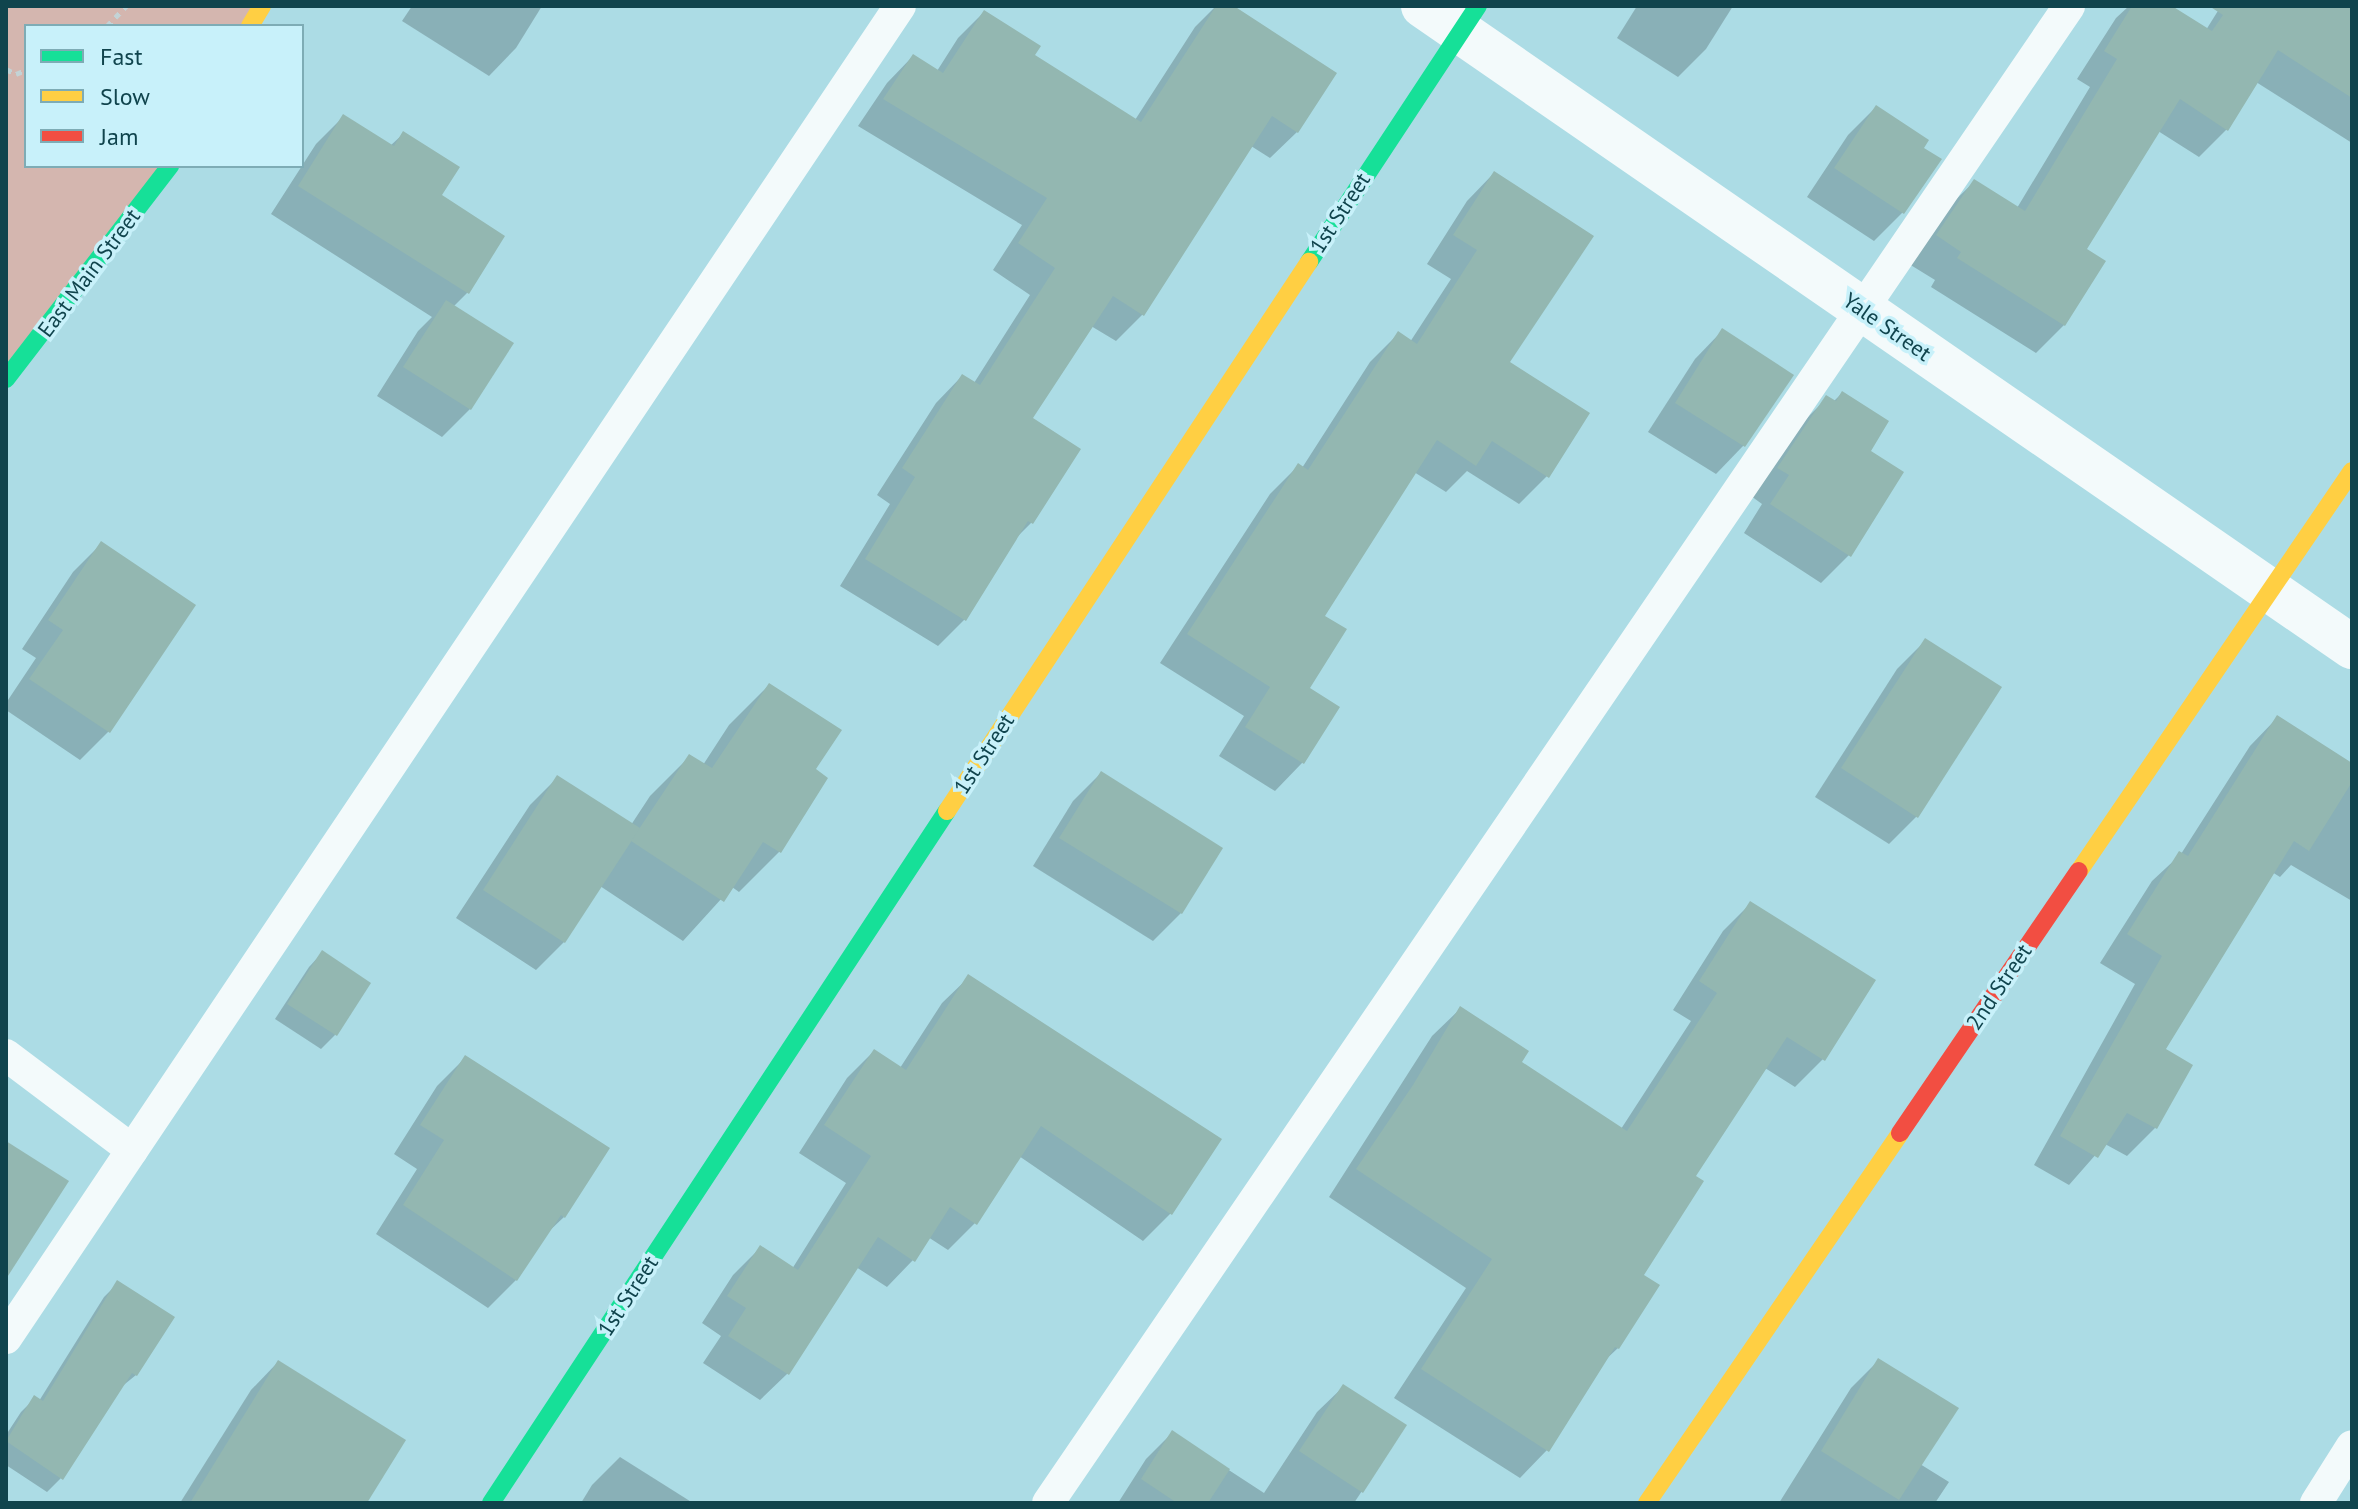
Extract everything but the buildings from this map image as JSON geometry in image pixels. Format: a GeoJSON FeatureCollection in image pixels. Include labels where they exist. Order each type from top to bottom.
{"type":"FeatureCollection","features":[{"type":"Feature","properties":{"kind":"street"},"geometry":{"type":"LineString","coordinates":[[251,24],[262,6]]}},
{"type":"Feature","properties":{"kind":"street","name":"Yale Street"},"geometry":{"type":"LineString","coordinates":[[1423,6],[1469,18],[1863,310],[2352,647]]}},
{"type":"Feature","properties":{"kind":"street","name":"1st Street"},"geometry":{"type":"LineString","coordinates":[[491,1503],[1469,18]]}},
{"type":"Feature","properties":{"kind":"street","name":"East Main Street"},"geometry":{"type":"LineString","coordinates":[[6,379],[168,168]]}},
{"type":"Feature","properties":{"kind":"street","name":"2nd Street"},"geometry":{"type":"LineString","coordinates":[[1647,1503],[2352,471]]}},
{"type":"Feature","properties":{"kind":"lane"},"geometry":{"type":"LineString","coordinates":[[6,1338],[900,6]]}},
{"type":"Feature","properties":{"kind":"lane"},"geometry":{"type":"LineString","coordinates":[[1048,1503],[2069,6]]}},
{"type":"Feature","properties":{"kind":"lane"},"geometry":{"type":"LineString","coordinates":[[6,1055],[132,1150]]}},
{"type":"Feature","properties":{"kind":"lane"},"geometry":{"type":"LineString","coordinates":[[2316,1503],[2352,1446]]}},
{"type":"Feature","properties":{"kind":"path"},"geometry":{"type":"LineString","coordinates":[[109,24],[126,6]]}},
{"type":"Feature","properties":{"kind":"path"},"geometry":{"type":"LineString","coordinates":[[6,69],[24,79]]}},
{"type":"Feature","properties":{"kind":"path"},"geometry":{"type":"LineString","coordinates":[[16,74],[24,71]]}},
{"type":"Feature","properties":{"kind":"shaded area"},"geometry":{"type":"Polygon","coordinates":[[[6,6],[262,6],[251,24],[24,24],[24,168],[168,168],[6,379],[6,6]]]}},
{"type":"Feature","properties":{"kind":"traffic: fast"},"geometry":{"type":"LineString","coordinates":[[1309,262],[1478,6]]}},
{"type":"Feature","properties":{"kind":"traffic: fast"},"geometry":{"type":"LineString","coordinates":[[6,379],[168,168]]}},
{"type":"Feature","properties":{"kind":"traffic: fast"},"geometry":{"type":"LineString","coordinates":[[491,1503],[947,811]]}},
{"type":"Feature","properties":{"kind":"traffic: slow"},"geometry":{"type":"LineString","coordinates":[[251,24],[262,6]]}},
{"type":"Feature","properties":{"kind":"traffic: slow"},"geometry":{"type":"LineString","coordinates":[[947,811],[1309,262]]}},
{"type":"Feature","properties":{"kind":"traffic: slow"},"geometry":{"type":"LineString","coordinates":[[2079,871],[2352,471]]}},
{"type":"Feature","properties":{"kind":"traffic: slow"},"geometry":{"type":"LineString","coordinates":[[1647,1503],[1900,1133]]}},
{"type":"Feature","properties":{"kind":"traffic: jam"},"geometry":{"type":"LineString","coordinates":[[1900,1133],[2079,871]]}}]}
